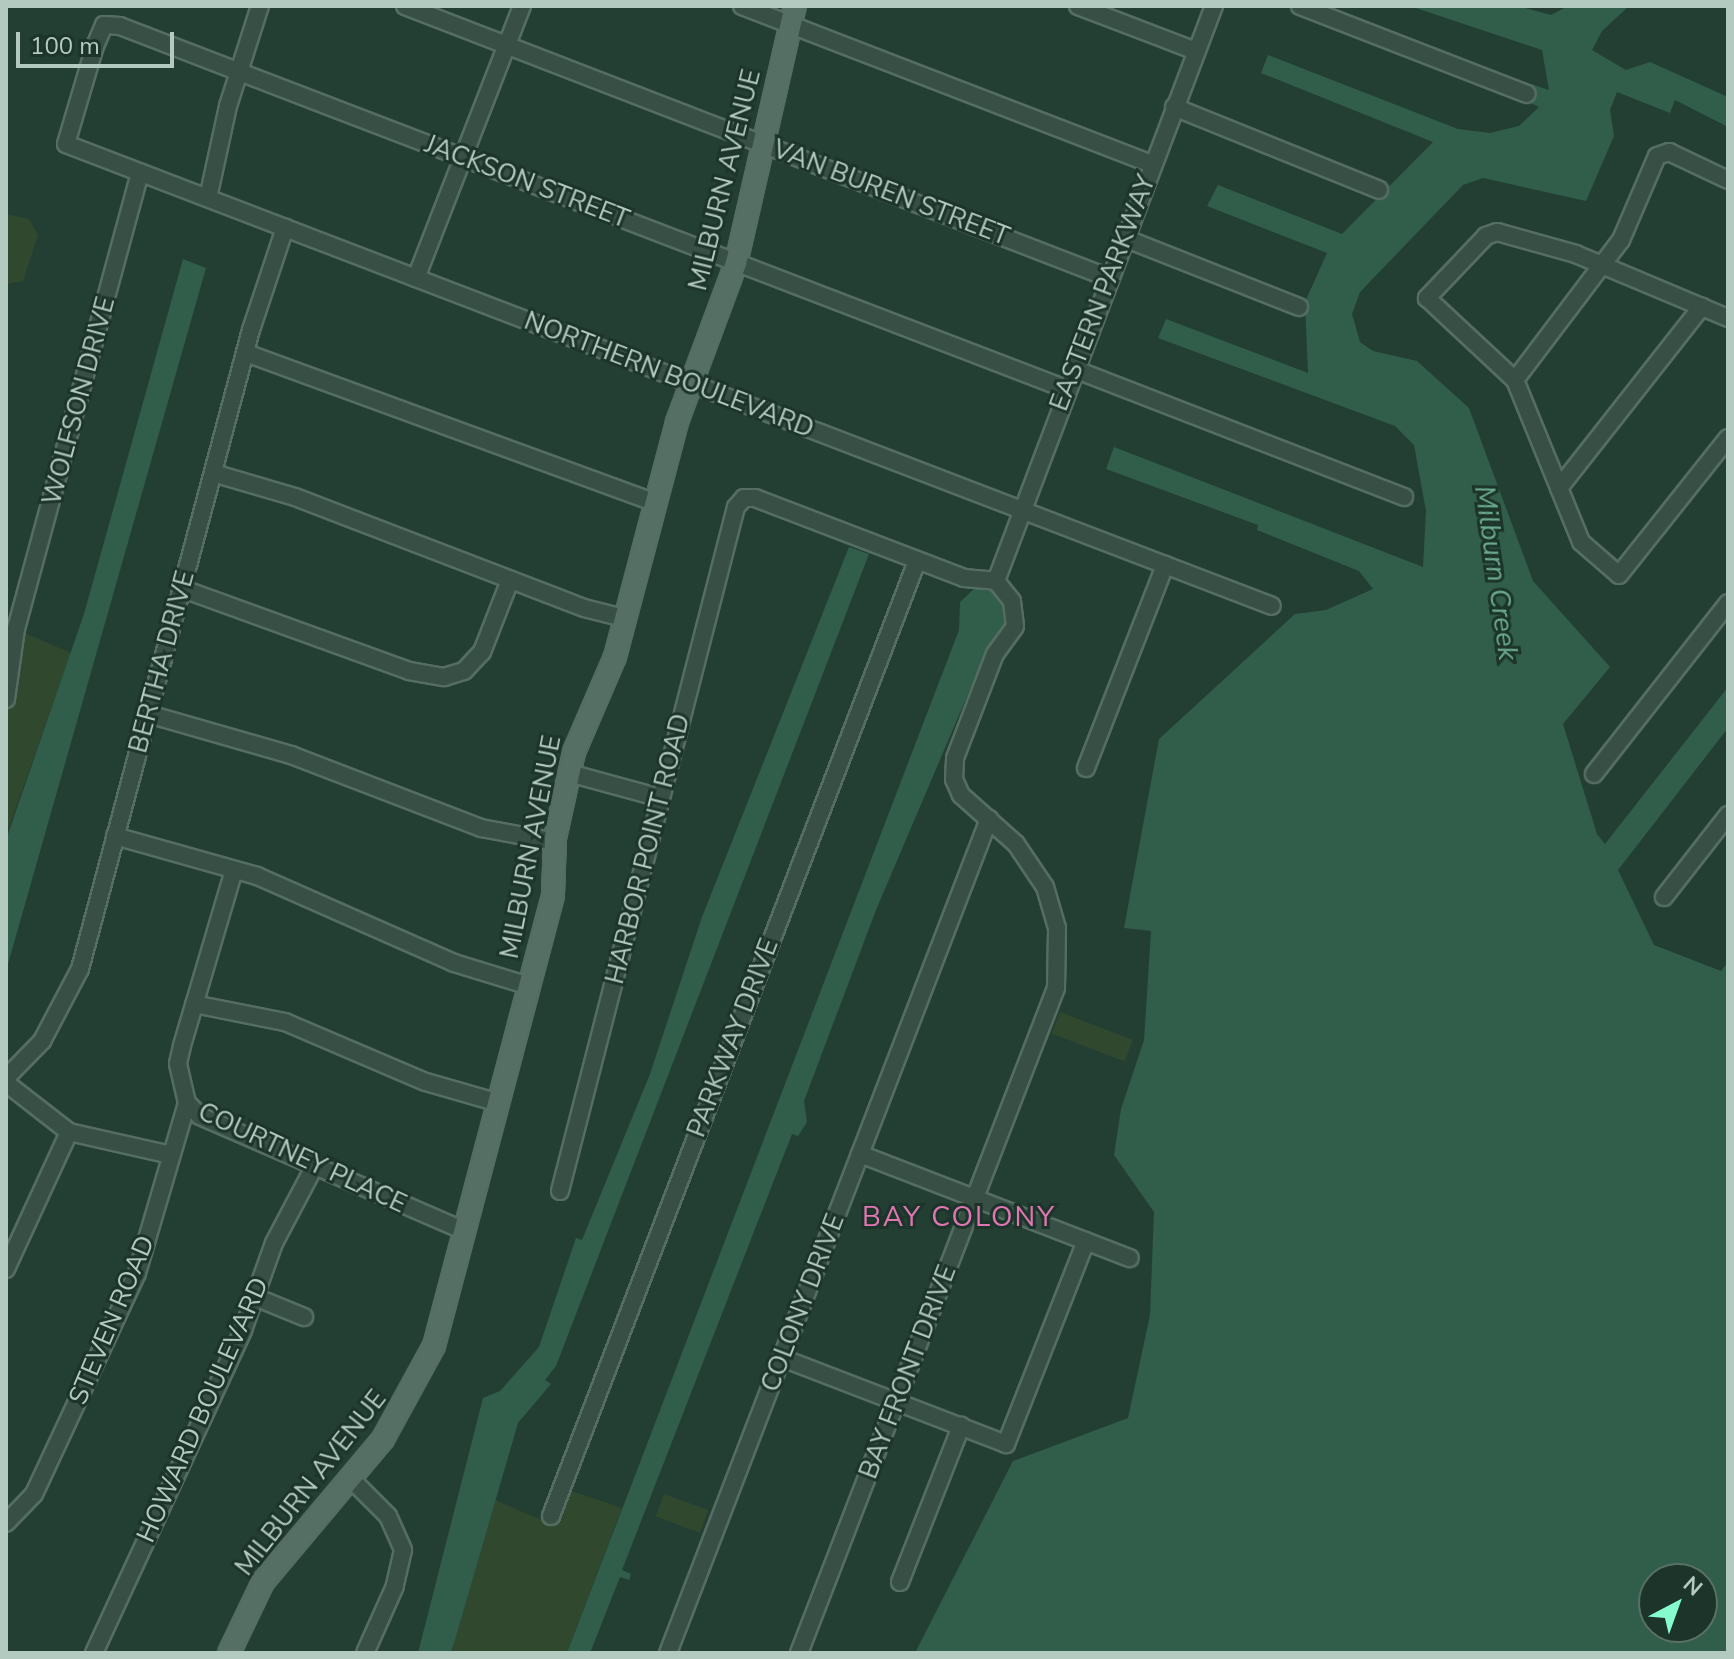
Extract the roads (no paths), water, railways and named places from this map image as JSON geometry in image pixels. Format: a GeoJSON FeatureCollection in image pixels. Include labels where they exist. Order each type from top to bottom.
{"type":"FeatureCollection","features":[{"type":"Feature","properties":{"kind":"main road","name":"MILBURN AVENUE"},"geometry":{"type":"LineString","coordinates":[[229,1653],[263,1582],[383,1439],[422,1373],[465,1231],[553,895],[556,842],[569,773],[582,728],[615,657],[655,503],[692,384],[736,263],[761,143],[793,15]]}},
{"type":"Feature","properties":{"kind":"street"},"geometry":{"type":"LineString","coordinates":[[208,198],[238,72],[260,6]]}},
{"type":"Feature","properties":{"kind":"street","name":"VAN BUREN STREET"},"geometry":{"type":"LineString","coordinates":[[405,6],[1109,278]]}},
{"type":"Feature","properties":{"kind":"street"},"geometry":{"type":"LineString","coordinates":[[416,278],[522,6]]}},
{"type":"Feature","properties":{"kind":"street"},"geometry":{"type":"LineString","coordinates":[[742,6],[793,15],[1152,164]]}},
{"type":"Feature","properties":{"kind":"street"},"geometry":{"type":"LineString","coordinates":[[1078,6],[1196,51]]}},
{"type":"Feature","properties":{"kind":"street","name":"EASTERN PARKWAY"},"geometry":{"type":"LineString","coordinates":[[996,581],[1020,509],[1214,6]]}},
{"type":"Feature","properties":{"kind":"street"},"geometry":{"type":"LineString","coordinates":[[1300,6],[1527,94]]}},
{"type":"Feature","properties":{"kind":"street","name":"JACKSON STREET"},"geometry":{"type":"LineString","coordinates":[[66,144],[104,25],[120,26],[1066,389]]}},
{"type":"Feature","properties":{"kind":"street"},"geometry":{"type":"LineString","coordinates":[[1174,107],[1379,190]]}},
{"type":"Feature","properties":{"kind":"street","name":"NORTHERN BOULEVARD"},"geometry":{"type":"LineString","coordinates":[[66,144],[1272,606]]}},
{"type":"Feature","properties":{"kind":"street"},"geometry":{"type":"LineString","coordinates":[[1515,380],[1621,240],[1657,156],[1669,152],[1728,180]]}},
{"type":"Feature","properties":{"kind":"street","name":"WOLFSON DRIVE"},"geometry":{"type":"LineString","coordinates":[[6,699],[16,629],[140,173]]}},
{"type":"Feature","properties":{"kind":"street","name":"BERTHA DRIVE"},"geometry":{"type":"LineString","coordinates":[[6,1080],[42,1041],[63,1008],[80,969],[246,353],[285,228]]}},
{"type":"Feature","properties":{"kind":"street"},"geometry":{"type":"LineString","coordinates":[[1728,318],[1604,265],[1497,232],[1486,236],[1427,298],[1515,380],[1581,542],[1619,575],[1728,438]]}},
{"type":"Feature","properties":{"kind":"street"},"geometry":{"type":"LineString","coordinates":[[1124,238],[1299,307]]}},
{"type":"Feature","properties":{"kind":"street"},"geometry":{"type":"LineString","coordinates":[[1559,488],[1702,306]]}},
{"type":"Feature","properties":{"kind":"street"},"geometry":{"type":"LineString","coordinates":[[246,353],[655,503]]}},
{"type":"Feature","properties":{"kind":"street"},"geometry":{"type":"LineString","coordinates":[[1074,369],[1404,497]]}},
{"type":"Feature","properties":{"kind":"street"},"geometry":{"type":"LineString","coordinates":[[213,473],[295,497],[510,580],[624,618]]}},
{"type":"Feature","properties":{"kind":"street","name":"HARBOR POINT ROAD"},"geometry":{"type":"LineString","coordinates":[[560,1191],[736,507],[744,498],[755,498],[917,561]]}},
{"type":"Feature","properties":{"kind":"street"},"geometry":{"type":"LineString","coordinates":[[917,561],[964,578],[996,581]]}},
{"type":"Feature","properties":{"kind":"street","name":"PARKWAY DRIVE"},"geometry":{"type":"LineString","coordinates":[[551,1516],[917,561]]}},
{"type":"Feature","properties":{"kind":"street"},"geometry":{"type":"LineString","coordinates":[[1086,768],[1165,565]]}},
{"type":"Feature","properties":{"kind":"street"},"geometry":{"type":"LineString","coordinates":[[183,589],[409,671],[444,677],[464,671],[482,652],[510,580]]}},
{"type":"Feature","properties":{"kind":"street","name":"BAY FRONT DRIVE"},"geometry":{"type":"LineString","coordinates":[[799,1653],[1047,1020],[1060,959],[1057,928],[1045,887],[1016,844],[961,795],[953,770],[995,654],[1015,626],[1012,601],[996,581]]}},
{"type":"Feature","properties":{"kind":"street"},"geometry":{"type":"LineString","coordinates":[[1594,774],[1728,603]]}},
{"type":"Feature","properties":{"kind":"street","name":"WOLFSON DRIVE"},"geometry":{"type":"LineString","coordinates":[[6,647],[16,629]]}},
{"type":"Feature","properties":{"kind":"street"},"geometry":{"type":"LineString","coordinates":[[148,714],[291,755],[481,828],[556,842]]}},
{"type":"Feature","properties":{"kind":"street"},"geometry":{"type":"LineString","coordinates":[[569,773],[661,798]]}},
{"type":"Feature","properties":{"kind":"street"},"geometry":{"type":"LineString","coordinates":[[1664,897],[1728,815]]}},
{"type":"Feature","properties":{"kind":"street","name":"COLONY DRIVE"},"geometry":{"type":"LineString","coordinates":[[668,1653],[989,819]]}},
{"type":"Feature","properties":{"kind":"street"},"geometry":{"type":"LineString","coordinates":[[115,836],[275,883],[454,963],[529,986]]}},
{"type":"Feature","properties":{"kind":"street","name":"COURTNEY PLACE"},"geometry":{"type":"LineString","coordinates":[[234,870],[178,1064],[187,1103],[200,1116],[465,1231]]}},
{"type":"Feature","properties":{"kind":"street"},"geometry":{"type":"LineString","coordinates":[[194,1004],[285,1022],[426,1082],[499,1103]]}},
{"type":"Feature","properties":{"kind":"street"},"geometry":{"type":"LineString","coordinates":[[6,1080],[69,1132],[171,1155]]}},
{"type":"Feature","properties":{"kind":"street","name":"STEVEN ROAD"},"geometry":{"type":"LineString","coordinates":[[6,1523],[34,1494],[137,1273],[187,1103]]}},
{"type":"Feature","properties":{"kind":"street"},"geometry":{"type":"LineString","coordinates":[[6,1269],[69,1132]]}},
{"type":"Feature","properties":{"kind":"street"},"geometry":{"type":"LineString","coordinates":[[860,1154],[1130,1258]]}},
{"type":"Feature","properties":{"kind":"street","name":"HOWARD BOULEVARD"},"geometry":{"type":"LineString","coordinates":[[94,1653],[255,1297],[274,1243],[314,1167]]}},
{"type":"Feature","properties":{"kind":"street"},"geometry":{"type":"LineString","coordinates":[[782,1358],[1006,1444],[1086,1241]]}},
{"type":"Feature","properties":{"kind":"street"},"geometry":{"type":"LineString","coordinates":[[255,1297],[304,1317]]}},
{"type":"Feature","properties":{"kind":"street"},"geometry":{"type":"LineString","coordinates":[[900,1582],[961,1426]]}},
{"type":"Feature","properties":{"kind":"street"},"geometry":{"type":"LineString","coordinates":[[350,1478],[388,1516],[403,1550],[395,1586],[365,1653]]}},
{"type":"Feature","properties":{"kind":"water","name":"Milburn Creek"},"geometry":{"type":"Polygon","coordinates":[[[1410,6],[1518,6],[1551,15],[1568,6],[1629,6],[1602,31],[1592,50],[1626,70],[1650,62],[1728,97],[1728,127],[1675,100],[1670,113],[1617,92],[1610,110],[1614,136],[1586,201],[1483,178],[1463,185],[1360,292],[1352,314],[1360,342],[1373,351],[1417,361],[1469,408],[1533,581],[1610,667],[1563,724],[1597,834],[1605,844],[1728,687],[1728,728],[1618,870],[1654,945],[1721,971],[1728,962],[1728,1653],[915,1653],[1013,1461],[1128,1418],[1150,1315],[1154,1212],[1114,1155],[1121,1109],[1144,1040],[1151,931],[1124,928],[1159,739],[1295,614],[1326,610],[1373,589],[1359,571],[1257,530],[1258,525],[1106,469],[1114,447],[1423,567],[1426,511],[1414,445],[1395,426],[1158,338],[1166,319],[1308,373],[1305,302],[1327,253],[1207,206],[1218,185],[1342,234],[1433,142],[1261,73],[1268,55],[1458,129],[1490,133],[1519,126],[1539,107],[1524,100],[1531,84],[1549,90],[1542,50],[1410,6]]]}},
{"type":"Feature","properties":{"kind":"water"},"geometry":{"type":"Polygon","coordinates":[[[183,259],[206,268],[6,971],[6,840],[84,614],[183,259]]]}},
{"type":"Feature","properties":{"kind":"water"},"geometry":{"type":"Polygon","coordinates":[[[849,547],[869,554],[556,1366],[545,1380],[551,1384],[518,1423],[454,1643],[450,1653],[418,1653],[483,1398],[500,1391],[539,1347],[576,1238],[582,1240],[650,1074],[702,917],[849,547]]]}},
{"type":"Feature","properties":{"kind":"water"},"geometry":{"type":"Polygon","coordinates":[[[975,588],[990,590],[999,598],[1006,614],[1004,628],[988,647],[876,910],[804,1101],[807,1122],[798,1136],[792,1134],[622,1570],[631,1574],[629,1580],[620,1577],[590,1653],[567,1653],[959,630],[960,602],[975,588]]]}},
{"type":"Feature","properties":{"kind":"district","name":"BAY COLONY"},"geometry":{"type":"Point","coordinates":[959,1217]}}]}
